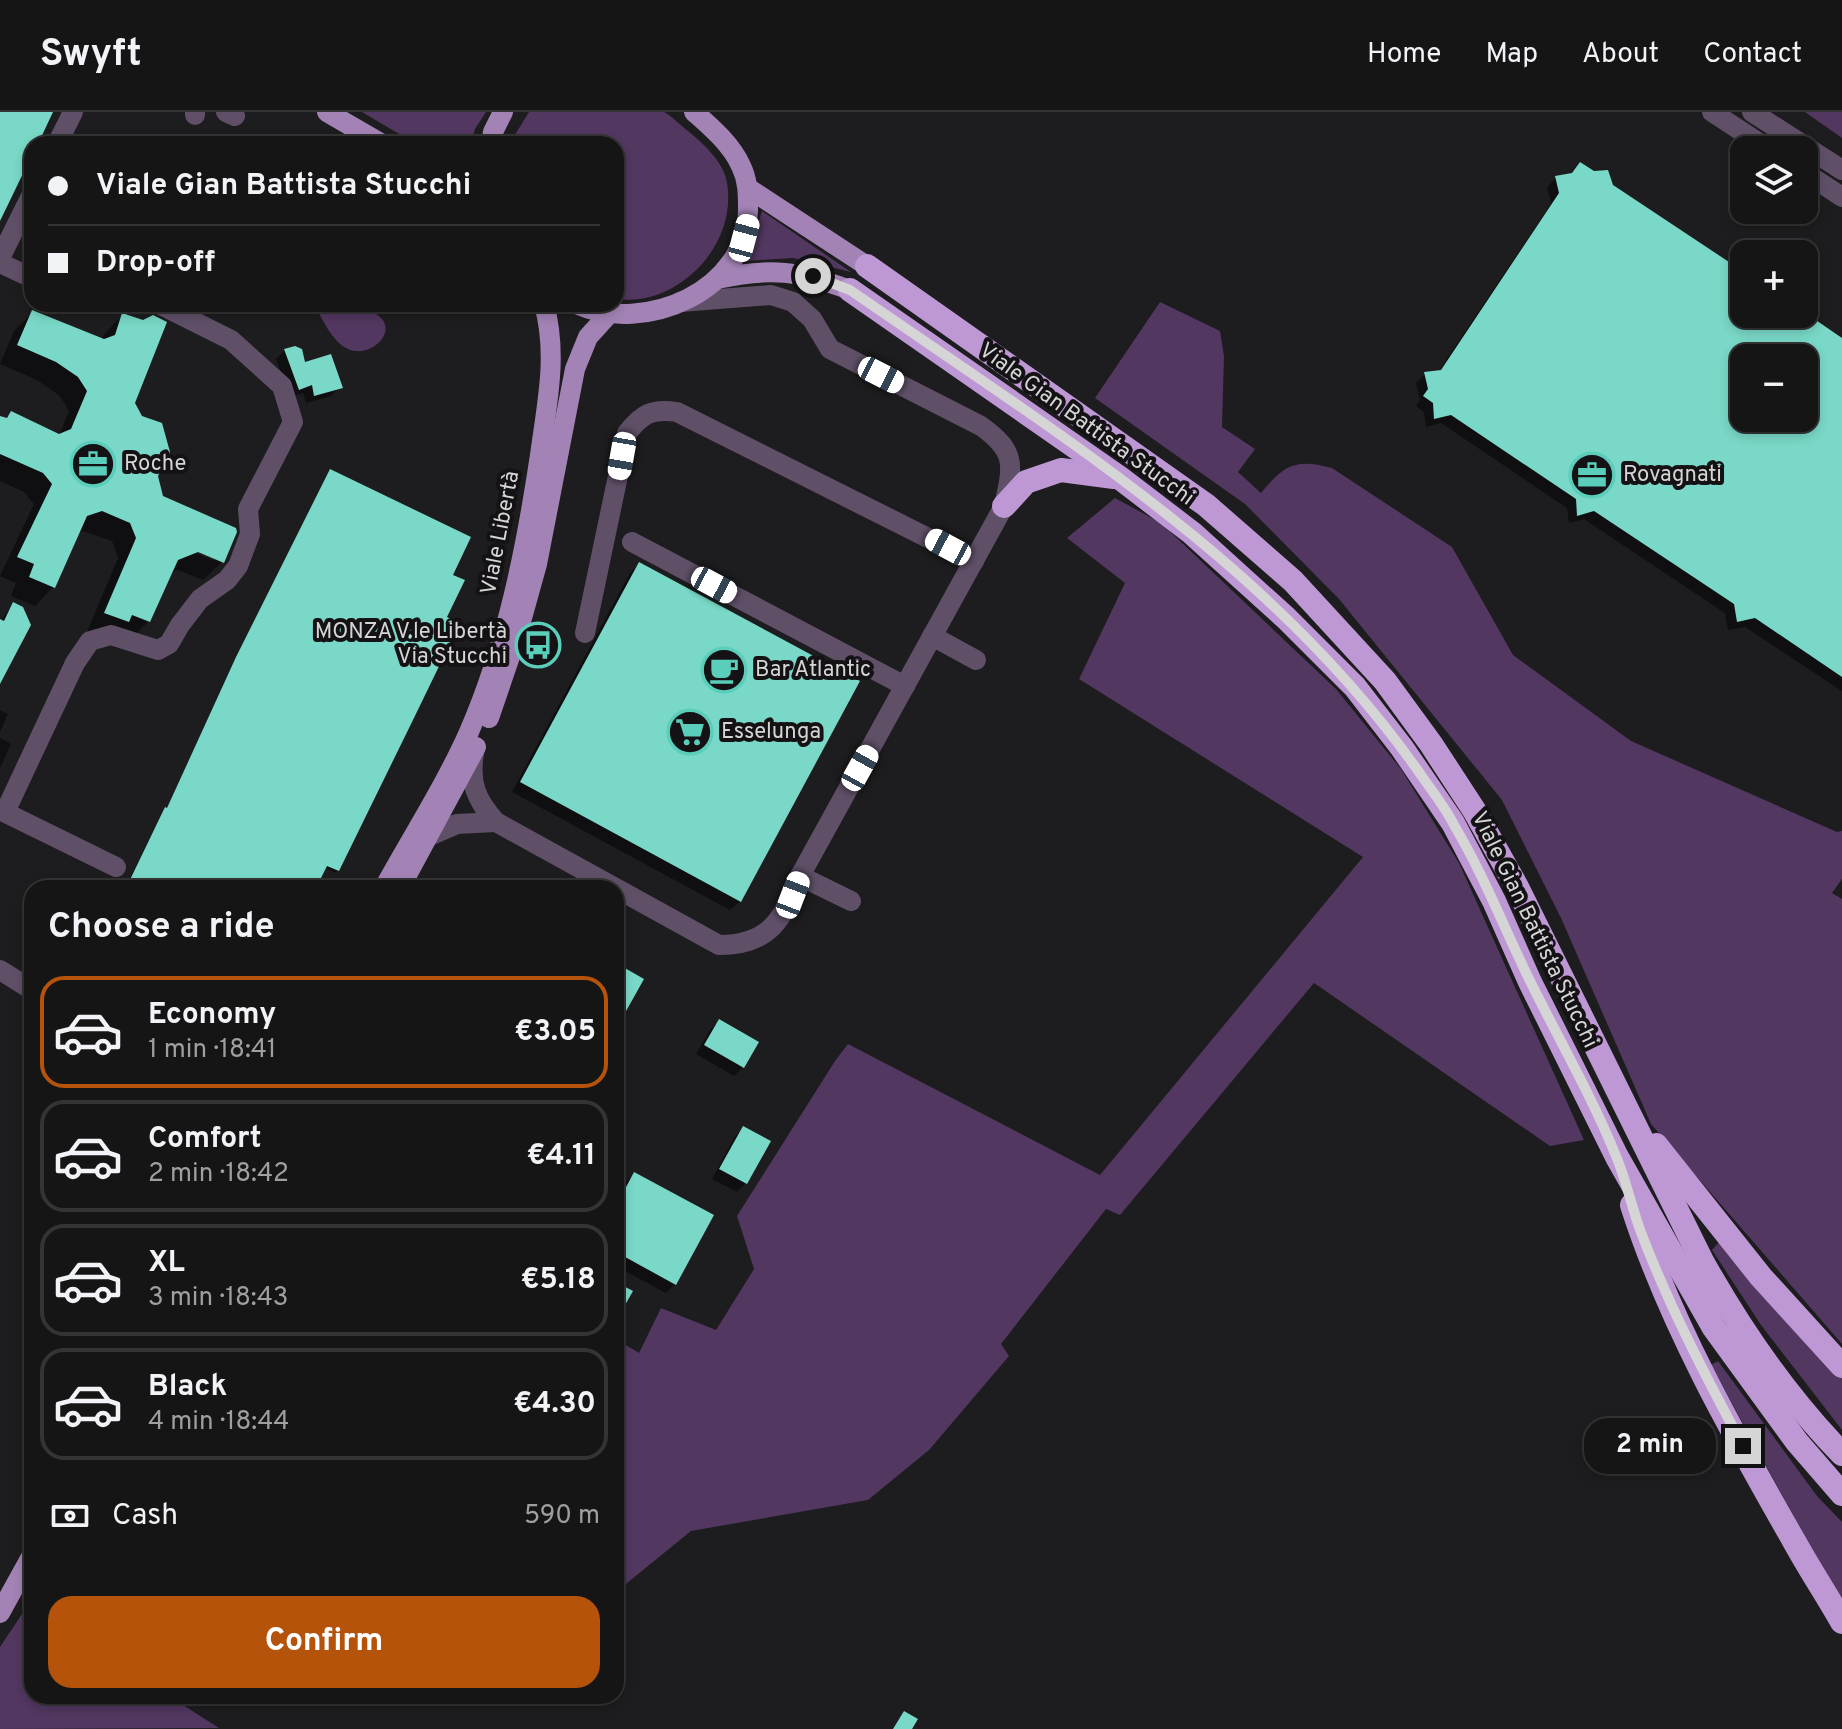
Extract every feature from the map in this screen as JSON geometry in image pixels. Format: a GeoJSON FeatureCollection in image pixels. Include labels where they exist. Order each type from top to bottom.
{"type":"FeatureCollection","features":[{"type":"Feature","properties":{"kind":"highway","name":"Viale Gian Battista Stucchi"},"geometry":{"type":"LineString","coordinates":[[867,266],[1206,505],[1293,581],[1385,681],[1474,810],[1517,887],[1732,1316],[1816,1427],[1842,1454]]}},
{"type":"Feature","properties":{"kind":"highway","name":"Viale Gian Battista Stucchi"},"geometry":{"type":"LineString","coordinates":[[850,290],[1120,478],[1192,533],[1286,618],[1355,687],[1402,748],[1453,823],[1494,901],[1530,982],[1617,1157],[1714,1328],[1797,1442],[1842,1494]]}},
{"type":"Feature","properties":{"kind":"highway"},"geometry":{"type":"LineString","coordinates":[[1004,506],[1026,482],[1061,470],[1120,478]]}},
{"type":"Feature","properties":{"kind":"highway"},"geometry":{"type":"LineString","coordinates":[[1625,1105],[1761,1277],[1842,1366]]}},
{"type":"Feature","properties":{"kind":"highway"},"geometry":{"type":"LineString","coordinates":[[1617,1157],[1641,1233],[1687,1342],[1842,1622]]}},
{"type":"Feature","properties":{"kind":"main road"},"geometry":{"type":"LineString","coordinates":[[327,112],[368,136]]}},
{"type":"Feature","properties":{"kind":"main road"},"geometry":{"type":"LineString","coordinates":[[492,136],[503,112]]}},
{"type":"Feature","properties":{"kind":"main road","name":"Viale Gian Battista Stucchi"},"geometry":{"type":"LineString","coordinates":[[599,312],[608,315],[659,310],[706,290],[729,265],[744,238],[749,220],[748,188],[743,169],[731,148],[694,112]]}},
{"type":"Feature","properties":{"kind":"main road","name":"Viale Gian Battista Stucchi"},"geometry":{"type":"LineString","coordinates":[[748,188],[867,266]]}},
{"type":"Feature","properties":{"kind":"main road","name":"Viale Gian Battista Stucchi"},"geometry":{"type":"LineString","coordinates":[[717,279],[747,272],[776,271],[813,276],[850,290]]}},
{"type":"Feature","properties":{"kind":"main road","name":"Viale Libertà"},"geometry":{"type":"LineString","coordinates":[[388,880],[469,732],[515,593],[532,508],[551,376],[551,340],[546,312]]}},
{"type":"Feature","properties":{"kind":"main road","name":"Viale Libertà"},"geometry":{"type":"LineString","coordinates":[[404,880],[474,753],[505,674],[530,591],[575,369],[588,337],[608,315]]}},
{"type":"Feature","properties":{"kind":"main road"},"geometry":{"type":"LineString","coordinates":[[0,1613],[24,1570]]}},
{"type":"Feature","properties":{"kind":"street"},"geometry":{"type":"LineString","coordinates":[[61,136],[73,112]]}},
{"type":"Feature","properties":{"kind":"street"},"geometry":{"type":"LineString","coordinates":[[1712,112],[1749,136]]}},
{"type":"Feature","properties":{"kind":"street"},"geometry":{"type":"LineString","coordinates":[[1752,112],[1842,170]]}},
{"type":"Feature","properties":{"kind":"street"},"geometry":{"type":"LineString","coordinates":[[1818,181],[1842,197]]}},
{"type":"Feature","properties":{"kind":"street"},"geometry":{"type":"LineString","coordinates":[[24,211],[0,261],[24,274]]}},
{"type":"Feature","properties":{"kind":"street"},"geometry":{"type":"LineString","coordinates":[[624,893],[719,945],[737,945],[756,940],[780,922],[800,876],[1004,506],[1010,481],[1009,454],[1001,440],[981,426],[830,349],[812,319],[793,302],[771,295],[680,302]]}},
{"type":"Feature","properties":{"kind":"street"},"geometry":{"type":"LineString","coordinates":[[116,867],[3,811],[75,663],[90,641],[111,635],[158,650],[169,644],[200,599],[227,580],[238,566],[250,534],[248,509],[293,422],[282,386],[231,340],[175,312]]}},
{"type":"Feature","properties":{"kind":"street"},"geometry":{"type":"LineString","coordinates":[[585,633],[627,433],[641,414],[660,409],[677,412],[974,561]]}},
{"type":"Feature","properties":{"kind":"street"},"geometry":{"type":"LineString","coordinates":[[632,542],[905,686]]}},
{"type":"Feature","properties":{"kind":"street"},"geometry":{"type":"LineString","coordinates":[[932,636],[976,660]]}},
{"type":"Feature","properties":{"kind":"street"},"geometry":{"type":"LineString","coordinates":[[474,753],[472,785],[478,801],[496,822],[601,880]]}},
{"type":"Feature","properties":{"kind":"street"},"geometry":{"type":"LineString","coordinates":[[429,836],[457,824],[496,822]]}},
{"type":"Feature","properties":{"kind":"street"},"geometry":{"type":"LineString","coordinates":[[800,876],[851,901]]}},
{"type":"Feature","properties":{"kind":"street"},"geometry":{"type":"LineString","coordinates":[[0,970],[24,985]]}},
{"type":"Feature","properties":{"kind":"shaded area"},"geometry":{"type":"Polygon","coordinates":[[[362,112],[486,112],[473,136],[402,136],[362,112]]]}},
{"type":"Feature","properties":{"kind":"shaded area"},"geometry":{"type":"Polygon","coordinates":[[[529,112],[664,112],[699,140],[724,171],[728,202],[724,225],[714,247],[700,266],[682,282],[662,293],[624,299],[624,136],[514,136],[529,112]]]}},
{"type":"Feature","properties":{"kind":"shaded area"},"geometry":{"type":"Polygon","coordinates":[[[1805,112],[1842,112],[1842,138],[1805,112]]]}},
{"type":"Feature","properties":{"kind":"shaded area"},"geometry":{"type":"Polygon","coordinates":[[[762,211],[851,272],[793,258],[746,261],[762,211]]]}},
{"type":"Feature","properties":{"kind":"shaded area"},"geometry":{"type":"Polygon","coordinates":[[[1160,302],[1220,331],[1224,356],[1222,427],[1255,449],[1238,472],[1261,493],[1291,466],[1309,464],[1332,468],[1452,547],[1513,655],[1631,741],[1837,832],[1842,831],[1842,879],[1832,893],[1842,899],[1842,1344],[1651,1124],[1561,918],[1502,800],[1339,599],[1245,504],[1095,398],[1160,302]]]}},
{"type":"Feature","properties":{"kind":"shaded area"},"geometry":{"type":"Polygon","coordinates":[[[318,312],[374,312],[385,323],[386,330],[379,343],[356,351],[342,346],[318,312]]]}},
{"type":"Feature","properties":{"kind":"shaded area"},"geometry":{"type":"Polygon","coordinates":[[[1115,498],[1161,523],[1336,689],[1401,769],[1459,863],[1584,1140],[1550,1146],[1314,983],[1120,1215],[1106,1209],[1001,1344],[1009,1356],[929,1450],[868,1500],[691,1531],[624,1585],[624,1344],[639,1353],[661,1308],[716,1330],[754,1269],[737,1216],[848,1044],[1100,1175],[1363,857],[1079,679],[1125,583],[1067,538],[1115,498]]]}},
{"type":"Feature","properties":{"kind":"shaded area"},"geometry":{"type":"Polygon","coordinates":[[[1719,1242],[1842,1378],[1842,1430],[1761,1325],[1712,1250],[1719,1242]]]}},
{"type":"Feature","properties":{"kind":"shaded area"},"geometry":{"type":"Polygon","coordinates":[[[1718,1361],[1817,1496],[1842,1522],[1842,1604],[1711,1365],[1718,1361]]]}},
{"type":"Feature","properties":{"kind":"shaded area"},"geometry":{"type":"Polygon","coordinates":[[[24,1611],[24,1704],[182,1704],[219,1728],[0,1729],[0,1647],[24,1611]]]}},
{"type":"Feature","properties":{"kind":"building"},"geometry":{"type":"Polygon","coordinates":[[[0,112],[53,112],[42,136],[24,136],[24,172],[0,221],[0,112]]]}},
{"type":"Feature","properties":{"kind":"building"},"geometry":{"type":"Polygon","coordinates":[[[1580,162],[1594,171],[1608,170],[1613,185],[1730,262],[1730,328],[1818,328],[1818,322],[1842,338],[1842,677],[1755,618],[1737,622],[1734,604],[1594,511],[1577,516],[1576,499],[1451,415],[1434,419],[1433,403],[1423,396],[1428,389],[1424,372],[1441,370],[1559,193],[1555,176],[1572,173],[1580,162]]]}},
{"type":"Feature","properties":{"kind":"building","name":"Roche"},"geometry":{"type":"Polygon","coordinates":[[[31,312],[104,339],[115,335],[122,313],[143,320],[153,315],[167,322],[135,403],[142,416],[162,423],[170,452],[158,476],[163,496],[236,528],[237,532],[224,563],[198,552],[178,560],[150,622],[132,615],[129,622],[104,613],[136,538],[130,523],[102,511],[87,516],[55,588],[29,577],[34,564],[17,557],[52,484],[43,473],[0,454],[0,416],[7,418],[11,411],[59,434],[71,429],[87,391],[78,377],[56,362],[17,345],[31,312]]]}},
{"type":"Feature","properties":{"kind":"building"},"geometry":{"type":"Polygon","coordinates":[[[295,346],[302,349],[305,362],[331,354],[343,388],[314,396],[312,385],[299,390],[284,349],[295,346]]]}},
{"type":"Feature","properties":{"kind":"building"},"geometry":{"type":"Polygon","coordinates":[[[330,469],[471,537],[453,575],[465,580],[447,617],[460,623],[339,871],[327,866],[320,880],[130,880],[167,808],[236,657],[330,469]]]}},
{"type":"Feature","properties":{"kind":"building","name":"Esselunga"},"geometry":{"type":"Polygon","coordinates":[[[639,562],[860,681],[741,902],[520,782],[639,562]]]}},
{"type":"Feature","properties":{"kind":"building"},"geometry":{"type":"Polygon","coordinates":[[[13,602],[23,607],[31,625],[0,684],[0,619],[4,621],[13,602]]]}},
{"type":"Feature","properties":{"kind":"building"},"geometry":{"type":"Polygon","coordinates":[[[624,968],[644,979],[624,1015],[624,968]]]}},
{"type":"Feature","properties":{"kind":"building"},"geometry":{"type":"Polygon","coordinates":[[[719,1019],[759,1042],[744,1068],[704,1045],[719,1019]]]}},
{"type":"Feature","properties":{"kind":"building"},"geometry":{"type":"Polygon","coordinates":[[[743,1126],[771,1141],[747,1184],[719,1169],[743,1126]]]}},
{"type":"Feature","properties":{"kind":"building"},"geometry":{"type":"Polygon","coordinates":[[[634,1172],[714,1215],[676,1285],[624,1256],[624,1191],[634,1172]]]}},
{"type":"Feature","properties":{"kind":"building"},"geometry":{"type":"Polygon","coordinates":[[[624,1286],[633,1291],[624,1307],[624,1286]]]}},
{"type":"Feature","properties":{"kind":"building"},"geometry":{"type":"Polygon","coordinates":[[[904,1711],[918,1719],[912,1729],[893,1729],[904,1711]]]}},
{"type":"Feature","properties":{"kind":"place","name":"Roche"},"geometry":{"type":"Point","coordinates":[93,464]}},
{"type":"Feature","properties":{"kind":"place","name":"Rovagnati"},"geometry":{"type":"Point","coordinates":[1592,475]}},
{"type":"Feature","properties":{"kind":"place","name":"MONZA V.le Libertà Via Stucchi"},"geometry":{"type":"Point","coordinates":[538,645]}},
{"type":"Feature","properties":{"kind":"place","name":"Bar Atlantic"},"geometry":{"type":"Point","coordinates":[724,670]}},
{"type":"Feature","properties":{"kind":"place","name":"Esselunga"},"geometry":{"type":"Point","coordinates":[690,732]}},
{"type":"Feature","properties":{"kind":"route"},"geometry":{"type":"LineString","coordinates":[[813,276],[850,290],[1120,478],[1192,533],[1286,618],[1355,687],[1402,748],[1453,823],[1494,901],[1530,982],[1617,1157],[1641,1233],[1687,1342],[1743,1446]]}}]}
